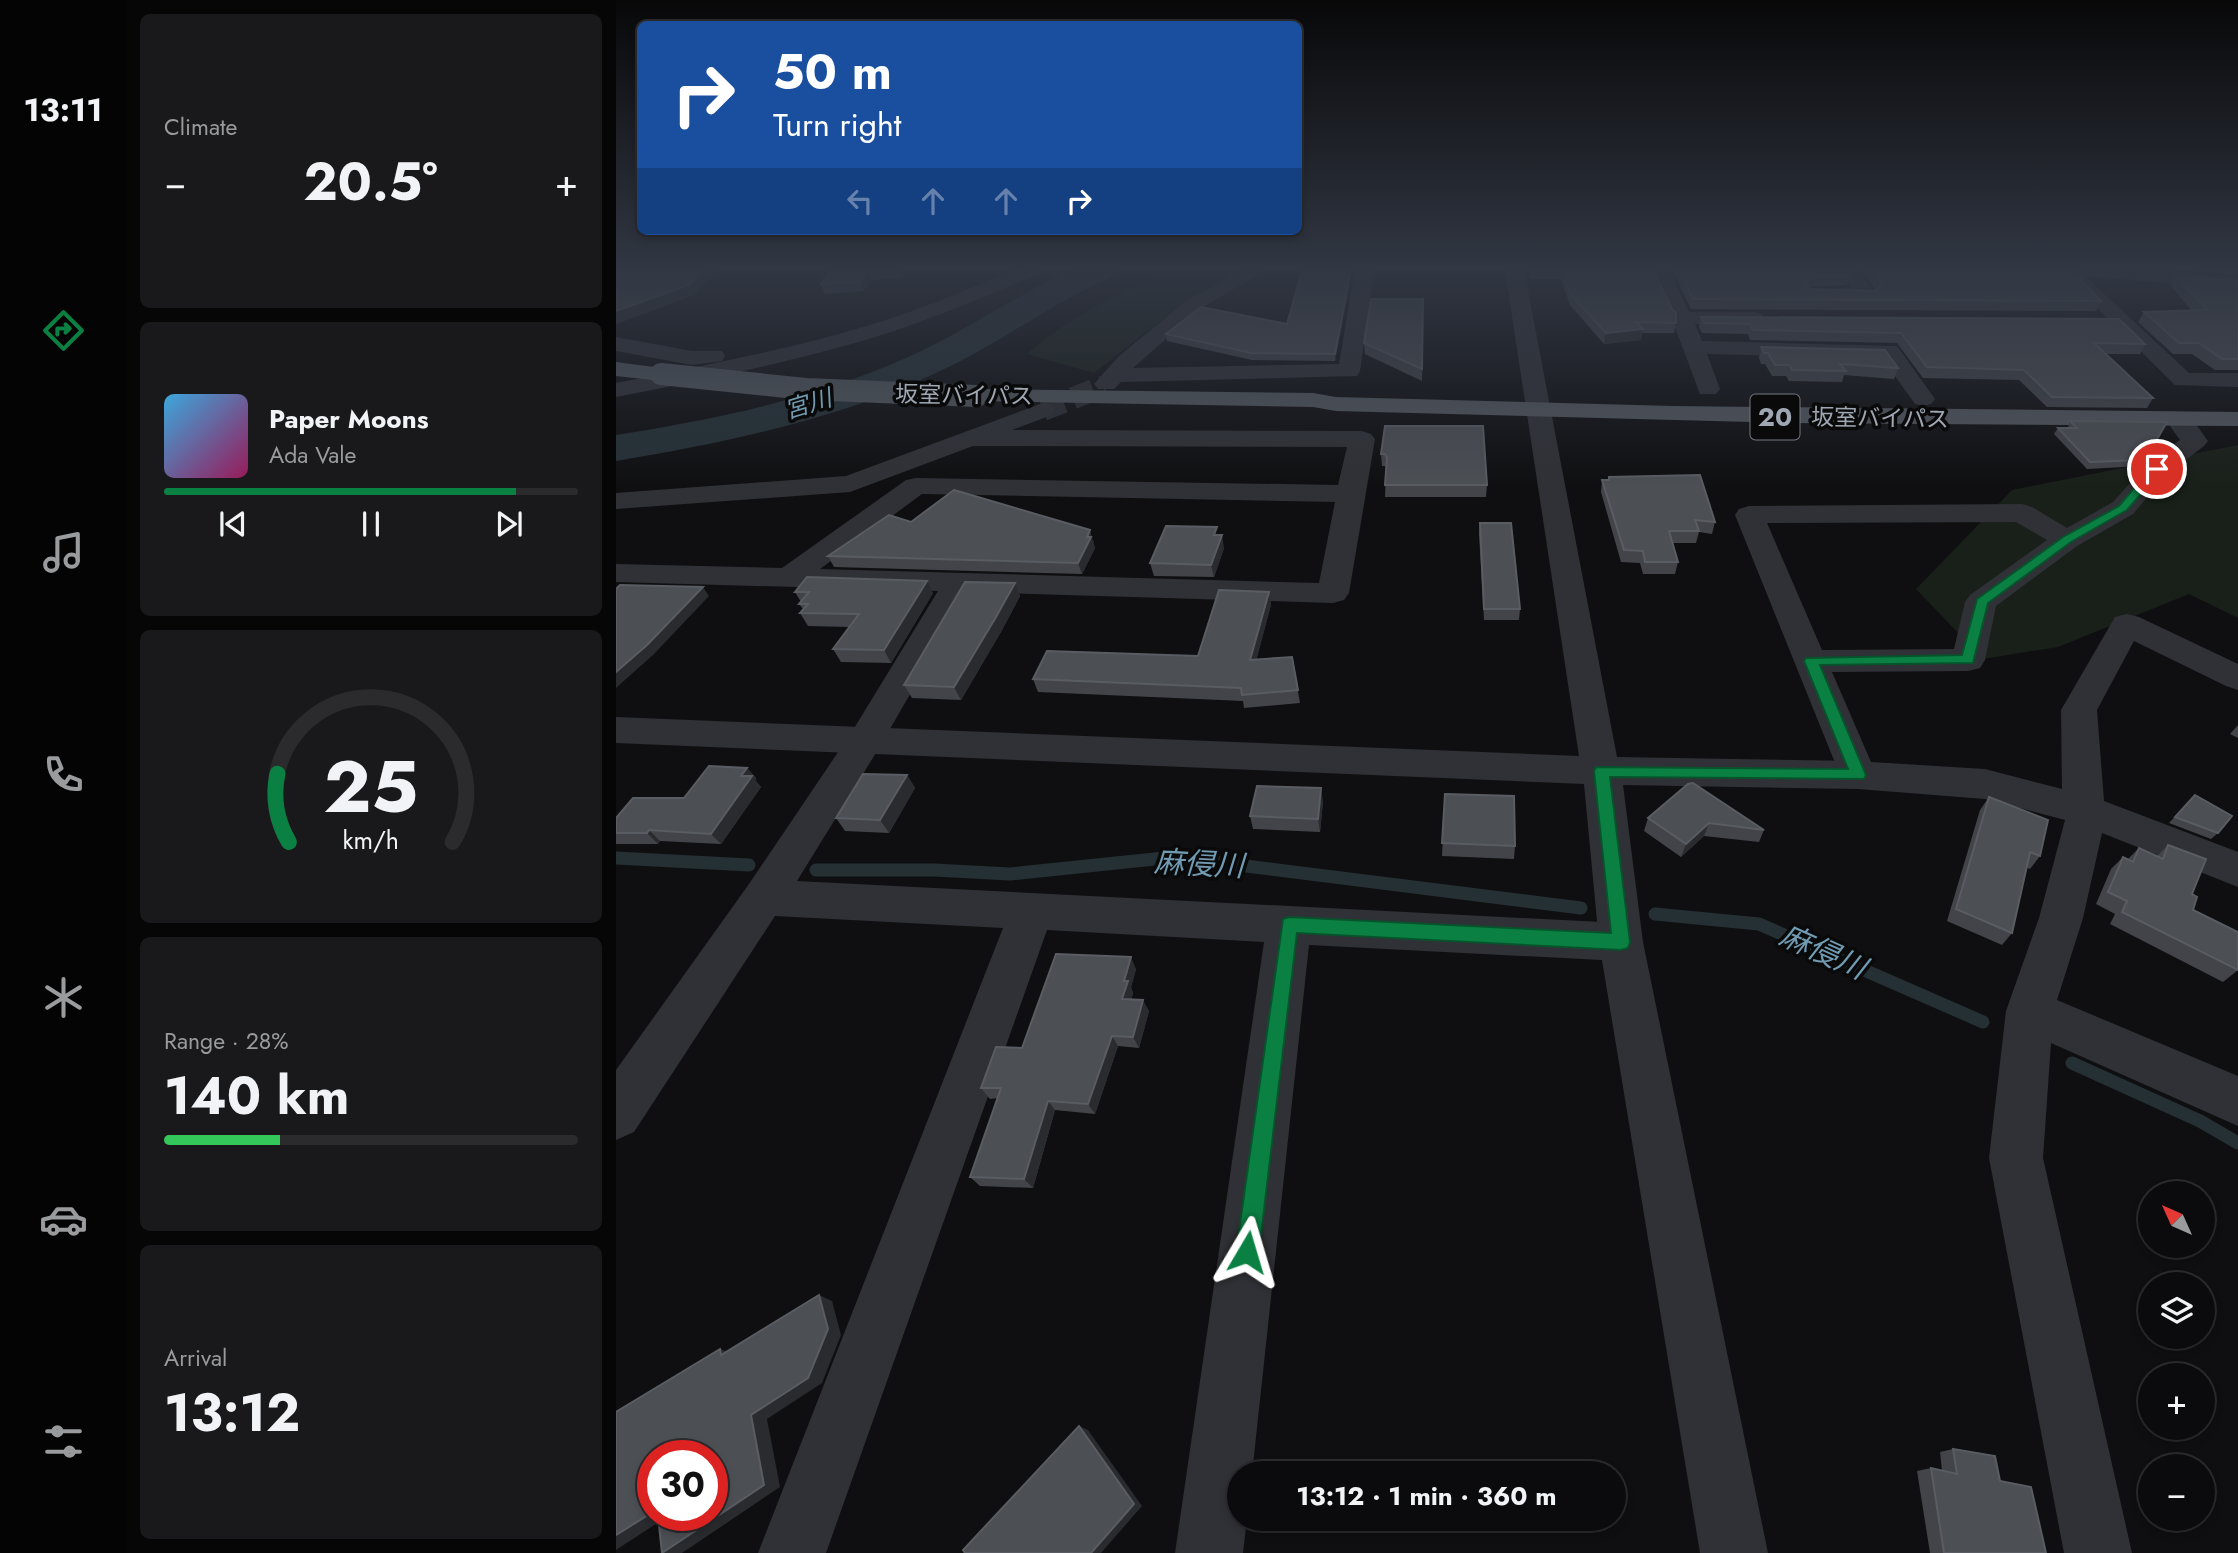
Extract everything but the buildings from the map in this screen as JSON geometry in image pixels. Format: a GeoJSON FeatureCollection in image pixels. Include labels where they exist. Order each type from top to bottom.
{"type":"FeatureCollection","features":[{"type":"Feature","properties":{"kind":"highway","name":"坂室バイパス"},"geometry":{"type":"LineString","coordinates":[[616,369],[819,390],[977,396],[1313,400],[1336,404],[2238,399]]}},
{"type":"Feature","properties":{"kind":"highway","name":"坂室バイパス"},"geometry":{"type":"LineString","coordinates":[[1536,404],[1938,419],[2238,419]]}},
{"type":"Feature","properties":{"kind":"street"},"geometry":{"type":"LineString","coordinates":[[616,390],[757,362],[825,342]]}},
{"type":"Feature","properties":{"kind":"street"},"geometry":{"type":"LineString","coordinates":[[1150,342],[1127,361],[1110,380],[1349,371],[1354,342]]}},
{"type":"Feature","properties":{"kind":"street"},"geometry":{"type":"LineString","coordinates":[[1526,342],[1601,771],[1621,942],[1734,1553]]}},
{"type":"Feature","properties":{"kind":"street"},"geometry":{"type":"LineString","coordinates":[[1691,342],[1708,388]]}},
{"type":"Feature","properties":{"kind":"street"},"geometry":{"type":"LineString","coordinates":[[2144,342],[2183,380],[2238,380]]}},
{"type":"Feature","properties":{"kind":"street"},"geometry":{"type":"LineString","coordinates":[[616,344],[692,358],[748,354],[757,362]]}},
{"type":"Feature","properties":{"kind":"street"},"geometry":{"type":"LineString","coordinates":[[1693,347],[1889,351],[1923,399]]}},
{"type":"Feature","properties":{"kind":"street"},"geometry":{"type":"LineString","coordinates":[[616,502],[850,484],[1043,410]]}},
{"type":"Feature","properties":{"kind":"street"},"geometry":{"type":"LineString","coordinates":[[1811,661],[1968,660],[1981,602],[2067,540],[2123,508],[2157,469],[2194,441],[2177,419]]}},
{"type":"Feature","properties":{"kind":"street"},"geometry":{"type":"LineString","coordinates":[[616,573],[1333,593],[1362,439],[973,438]]}},
{"type":"Feature","properties":{"kind":"street"},"geometry":{"type":"LineString","coordinates":[[897,465],[916,486]]}},
{"type":"Feature","properties":{"kind":"street"},"geometry":{"type":"LineString","coordinates":[[789,578],[916,486],[1350,494]]}},
{"type":"Feature","properties":{"kind":"street"},"geometry":{"type":"LineString","coordinates":[[1858,775],[1749,514],[2022,513],[2067,540]]}},
{"type":"Feature","properties":{"kind":"street"},"geometry":{"type":"LineString","coordinates":[[616,1114],[764,897],[866,739],[959,582]]}},
{"type":"Feature","properties":{"kind":"street"},"geometry":{"type":"LineString","coordinates":[[2098,1553],[2016,1158],[2031,1011],[2061,918],[2087,811],[2081,793],[2079,710],[2127,624],[2238,678]]}},
{"type":"Feature","properties":{"kind":"street"},"geometry":{"type":"LineString","coordinates":[[616,730],[1601,771],[1858,775],[1985,784],[2087,811],[2238,870]]}},
{"type":"Feature","properties":{"kind":"street"},"geometry":{"type":"LineString","coordinates":[[764,897],[1621,942]]}},
{"type":"Feature","properties":{"kind":"street"},"geometry":{"type":"LineString","coordinates":[[792,1553],[1032,912]]}},
{"type":"Feature","properties":{"kind":"street"},"geometry":{"type":"LineString","coordinates":[[1209,1553],[1289,925]]}},
{"type":"Feature","properties":{"kind":"street"},"geometry":{"type":"LineString","coordinates":[[2031,1011],[2238,1101]]}},
{"type":"Feature","properties":{"kind":"shaded area"},"geometry":{"type":"Polygon","coordinates":[[[1041,342],[1133,342],[1094,373],[1027,354],[1041,342]]]}},
{"type":"Feature","properties":{"kind":"shaded area"},"geometry":{"type":"Polygon","coordinates":[[[2238,445],[2238,618],[2189,594],[2058,647],[1983,659],[1916,589],[2012,490],[2238,445]]]}},
{"type":"Feature","properties":{"kind":"waterway","name":"宮川"},"geometry":{"type":"LineString","coordinates":[[616,448],[733,426],[811,406],[887,381],[965,342]]}},
{"type":"Feature","properties":{"kind":"waterway","name":"麻侵川"},"geometry":{"type":"LineString","coordinates":[[816,870],[934,870],[1010,874],[1174,857],[1581,908]]}},
{"type":"Feature","properties":{"kind":"waterway","name":"麻侵川"},"geometry":{"type":"LineString","coordinates":[[616,858],[749,865]]}},
{"type":"Feature","properties":{"kind":"waterway","name":"麻侵川"},"geometry":{"type":"LineString","coordinates":[[1655,914],[1759,924],[1983,1022]]}},
{"type":"Feature","properties":{"kind":"waterway","name":"麻侵川"},"geometry":{"type":"LineString","coordinates":[[2072,1063],[2200,1121],[2238,1143]]}},
{"type":"Feature","properties":{"kind":"tunnel"},"geometry":{"type":"LineString","coordinates":[[1043,410],[1104,386]]}},
{"type":"Feature","properties":{"kind":"route"},"geometry":{"type":"LineString","coordinates":[[1247,1252],[1289,925],[1621,942],[1601,771],[1858,775],[1811,661],[1968,660],[1981,602],[2067,540],[2123,508],[2157,469]]}}]}
